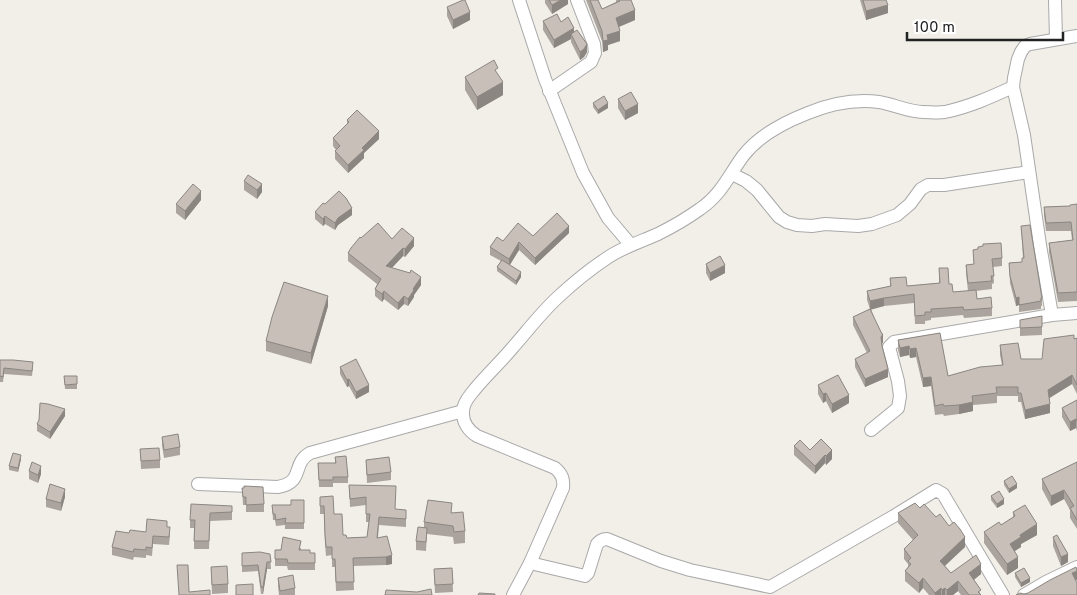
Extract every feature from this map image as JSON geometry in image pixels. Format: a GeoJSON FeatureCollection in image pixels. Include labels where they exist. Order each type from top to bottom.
{"type":"FeatureCollection","features":[{"type":"Feature","properties":{"kind":"street"},"geometry":{"type":"LineString","coordinates":[[519,0],[549,91],[583,173],[608,218],[630,244]]}},
{"type":"Feature","properties":{"kind":"street"},"geometry":{"type":"LineString","coordinates":[[549,91],[591,62],[595,53],[594,44],[577,0]]}},
{"type":"Feature","properties":{"kind":"street"},"geometry":{"type":"LineString","coordinates":[[1055,0],[1056,39]]}},
{"type":"Feature","properties":{"kind":"street"},"geometry":{"type":"LineString","coordinates":[[1052,315],[1024,135],[1013,87],[1016,65],[1025,46],[1077,36]]}},
{"type":"Feature","properties":{"kind":"street"},"geometry":{"type":"LineString","coordinates":[[513,595],[530,563],[563,488],[563,477],[555,468],[549,465],[477,436],[468,428],[464,421],[463,410],[471,394],[556,299],[588,271],[608,257],[630,244],[659,233],[701,208],[721,189],[752,146],[762,138],[807,113],[834,104],[854,102],[878,102],[920,112],[944,112],[992,97],[1013,87]]}},
{"type":"Feature","properties":{"kind":"street"},"geometry":{"type":"LineString","coordinates":[[732,174],[746,181],[757,190],[779,217],[787,222],[812,226],[825,224],[858,226],[872,224],[896,215],[910,204],[921,189],[928,185],[944,185],[1029,172]]}},
{"type":"Feature","properties":{"kind":"street"},"geometry":{"type":"LineString","coordinates":[[871,430],[898,408],[900,396],[890,347],[894,342],[1052,315],[1077,313]]}},
{"type":"Feature","properties":{"kind":"street"},"geometry":{"type":"LineString","coordinates":[[198,484],[278,487],[288,485],[294,480],[305,456],[463,410]]}},
{"type":"Feature","properties":{"kind":"street"},"geometry":{"type":"LineString","coordinates":[[530,563],[585,576],[588,573],[597,544],[607,539],[661,561],[690,570],[770,587],[936,490],[943,494],[1003,595]]}},
{"type":"Feature","properties":{"kind":"street"},"geometry":{"type":"LineString","coordinates":[[1024,595],[1077,567]]}},
{"type":"Feature","properties":{"kind":"building"},"geometry":{"type":"Polygon","coordinates":[[[465,0],[470,12],[453,20],[447,7],[465,0]]]}},
{"type":"Feature","properties":{"kind":"building"},"geometry":{"type":"Polygon","coordinates":[[[549,0],[561,0],[552,5],[549,0]]]}},
{"type":"Feature","properties":{"kind":"building"},"geometry":{"type":"Polygon","coordinates":[[[590,0],[598,0],[602,9],[619,0],[631,0],[635,10],[616,18],[620,31],[607,35],[608,40],[603,41],[602,31],[590,0]]]}},
{"type":"Feature","properties":{"kind":"building"},"geometry":{"type":"Polygon","coordinates":[[[863,0],[886,0],[888,5],[866,11],[863,0]]]}},
{"type":"Feature","properties":{"kind":"building"},"geometry":{"type":"Polygon","coordinates":[[[557,14],[561,22],[568,17],[574,28],[554,40],[543,21],[557,14]]]}},
{"type":"Feature","properties":{"kind":"building"},"geometry":{"type":"Polygon","coordinates":[[[577,30],[587,44],[580,52],[571,34],[577,30]]]}},
{"type":"Feature","properties":{"kind":"building"},"geometry":{"type":"Polygon","coordinates":[[[494,60],[498,68],[495,70],[503,82],[477,97],[465,77],[494,60]]]}},
{"type":"Feature","properties":{"kind":"building"},"geometry":{"type":"Polygon","coordinates":[[[631,92],[638,104],[625,111],[618,99],[631,92]]]}},
{"type":"Feature","properties":{"kind":"building"},"geometry":{"type":"Polygon","coordinates":[[[604,96],[608,103],[598,110],[593,103],[604,96]]]}},
{"type":"Feature","properties":{"kind":"building"},"geometry":{"type":"Polygon","coordinates":[[[357,110],[379,131],[362,148],[364,150],[348,165],[335,151],[340,146],[333,138],[349,122],[347,120],[357,110]]]}},
{"type":"Feature","properties":{"kind":"building"},"geometry":{"type":"Polygon","coordinates":[[[248,175],[262,184],[257,190],[244,181],[248,175]]]}},
{"type":"Feature","properties":{"kind":"building"},"geometry":{"type":"Polygon","coordinates":[[[193,184],[201,191],[185,211],[176,204],[193,184]]]}},
{"type":"Feature","properties":{"kind":"building"},"geometry":{"type":"Polygon","coordinates":[[[339,191],[352,208],[338,218],[335,223],[325,216],[323,219],[315,212],[323,203],[325,204],[339,191]]]}},
{"type":"Feature","properties":{"kind":"building"},"geometry":{"type":"Polygon","coordinates":[[[1077,204],[1077,292],[1058,293],[1049,243],[1073,240],[1071,222],[1046,223],[1044,207],[1077,204]]]}},
{"type":"Feature","properties":{"kind":"building"},"geometry":{"type":"Polygon","coordinates":[[[557,213],[569,226],[535,258],[519,242],[509,259],[490,247],[497,237],[503,241],[518,223],[533,236],[557,213]]]}},
{"type":"Feature","properties":{"kind":"building"},"geometry":{"type":"Polygon","coordinates":[[[378,223],[392,239],[402,228],[414,238],[386,266],[410,273],[411,270],[421,277],[408,299],[404,296],[398,303],[384,291],[382,294],[375,289],[381,279],[348,253],[360,237],[378,223]]]}},
{"type":"Feature","properties":{"kind":"building"},"geometry":{"type":"Polygon","coordinates":[[[1030,225],[1042,298],[1041,301],[1019,305],[1019,297],[1016,298],[1010,276],[1009,263],[1022,262],[1022,258],[1024,258],[1021,226],[1030,225]]]}},
{"type":"Feature","properties":{"kind":"building"},"geometry":{"type":"Polygon","coordinates":[[[1001,243],[1002,258],[992,259],[994,276],[991,276],[992,281],[968,283],[966,265],[974,264],[973,250],[983,246],[983,244],[1001,243]]]}},
{"type":"Feature","properties":{"kind":"building"},"geometry":{"type":"Polygon","coordinates":[[[720,256],[725,265],[710,273],[706,264],[720,256]]]}},
{"type":"Feature","properties":{"kind":"building"},"geometry":{"type":"Polygon","coordinates":[[[502,260],[521,272],[516,281],[497,267],[502,260]]]}},
{"type":"Feature","properties":{"kind":"building"},"geometry":{"type":"Polygon","coordinates":[[[939,268],[948,268],[949,284],[952,284],[953,292],[976,290],[977,299],[991,297],[992,308],[964,310],[963,307],[931,309],[931,312],[925,312],[925,315],[915,316],[914,294],[870,301],[867,291],[891,286],[890,278],[906,277],[907,286],[940,283],[939,268]]]}},
{"type":"Feature","properties":{"kind":"building"},"geometry":{"type":"Polygon","coordinates":[[[284,282],[328,296],[311,353],[266,341],[284,282]]]}},
{"type":"Feature","properties":{"kind":"building"},"geometry":{"type":"Polygon","coordinates":[[[870,309],[883,334],[881,337],[882,346],[888,369],[865,379],[855,359],[870,351],[853,317],[870,309]]]}},
{"type":"Feature","properties":{"kind":"building"},"geometry":{"type":"Polygon","coordinates":[[[1042,316],[1042,327],[1020,328],[1020,320],[1042,316]]]}},
{"type":"Feature","properties":{"kind":"building"},"geometry":{"type":"Polygon","coordinates":[[[940,333],[948,376],[980,367],[1003,365],[1000,345],[1018,343],[1021,359],[1042,359],[1044,339],[1074,335],[1074,339],[1077,338],[1077,385],[1072,375],[1048,390],[1050,404],[1025,410],[1021,393],[1018,393],[1018,387],[996,387],[997,393],[972,396],[973,402],[959,405],[944,406],[943,404],[935,406],[931,377],[923,378],[916,348],[910,349],[909,346],[900,348],[898,340],[940,333]]]}},
{"type":"Feature","properties":{"kind":"building"},"geometry":{"type":"Polygon","coordinates":[[[356,359],[369,385],[356,392],[340,367],[356,359]]]}},
{"type":"Feature","properties":{"kind":"building"},"geometry":{"type":"Polygon","coordinates":[[[0,360],[33,362],[32,371],[4,368],[3,377],[0,376],[0,360]]]}},
{"type":"Feature","properties":{"kind":"building"},"geometry":{"type":"Polygon","coordinates":[[[838,375],[849,395],[832,404],[826,393],[823,394],[818,385],[838,375]]]}},
{"type":"Feature","properties":{"kind":"building"},"geometry":{"type":"Polygon","coordinates":[[[64,376],[77,376],[77,384],[65,385],[64,376]]]}},
{"type":"Feature","properties":{"kind":"building"},"geometry":{"type":"Polygon","coordinates":[[[1077,400],[1077,421],[1076,419],[1070,422],[1062,408],[1077,400]]]}},
{"type":"Feature","properties":{"kind":"building"},"geometry":{"type":"Polygon","coordinates":[[[40,403],[65,409],[50,432],[37,424],[40,403]]]}},
{"type":"Feature","properties":{"kind":"building"},"geometry":{"type":"Polygon","coordinates":[[[178,434],[180,447],[164,450],[162,437],[178,434]]]}},
{"type":"Feature","properties":{"kind":"building"},"geometry":{"type":"Polygon","coordinates":[[[821,439],[832,450],[815,466],[794,446],[800,440],[810,450],[821,439]]]}},
{"type":"Feature","properties":{"kind":"building"},"geometry":{"type":"Polygon","coordinates":[[[159,448],[160,460],[141,461],[140,449],[159,448]]]}},
{"type":"Feature","properties":{"kind":"building"},"geometry":{"type":"Polygon","coordinates":[[[13,453],[21,455],[18,468],[9,466],[13,453]]]}},
{"type":"Feature","properties":{"kind":"building"},"geometry":{"type":"Polygon","coordinates":[[[346,456],[348,477],[333,477],[333,480],[319,480],[318,463],[336,463],[335,457],[346,456]]]}},
{"type":"Feature","properties":{"kind":"building"},"geometry":{"type":"Polygon","coordinates":[[[389,457],[391,472],[367,475],[366,460],[389,457]]]}},
{"type":"Feature","properties":{"kind":"building"},"geometry":{"type":"Polygon","coordinates":[[[32,462],[41,466],[38,475],[29,471],[32,462]]]}},
{"type":"Feature","properties":{"kind":"building"},"geometry":{"type":"Polygon","coordinates":[[[1077,462],[1077,520],[1070,508],[1074,506],[1064,490],[1051,496],[1042,479],[1077,462]]]}},
{"type":"Feature","properties":{"kind":"building"},"geometry":{"type":"Polygon","coordinates":[[[1012,476],[1017,484],[1009,489],[1004,481],[1012,476]]]}},
{"type":"Feature","properties":{"kind":"building"},"geometry":{"type":"Polygon","coordinates":[[[50,484],[65,489],[61,503],[46,499],[50,484]]]}},
{"type":"Feature","properties":{"kind":"building"},"geometry":{"type":"Polygon","coordinates":[[[349,485],[396,486],[395,509],[406,510],[406,519],[379,517],[377,538],[387,536],[392,555],[386,557],[353,558],[354,582],[336,582],[335,559],[332,559],[332,547],[326,547],[324,506],[320,506],[320,497],[333,496],[334,514],[342,514],[343,535],[346,535],[347,538],[367,537],[370,514],[366,514],[366,497],[350,499],[349,485]]]}},
{"type":"Feature","properties":{"kind":"building"},"geometry":{"type":"Polygon","coordinates":[[[244,486],[263,487],[264,504],[246,505],[246,497],[243,497],[242,488],[244,486]]]}},
{"type":"Feature","properties":{"kind":"building"},"geometry":{"type":"Polygon","coordinates":[[[999,491],[1004,499],[997,504],[991,496],[999,491]]]}},
{"type":"Feature","properties":{"kind":"building"},"geometry":{"type":"Polygon","coordinates":[[[291,500],[304,500],[304,523],[285,523],[286,518],[276,520],[272,505],[291,505],[291,500]]]}},
{"type":"Feature","properties":{"kind":"building"},"geometry":{"type":"Polygon","coordinates":[[[428,500],[452,503],[451,513],[463,512],[465,531],[454,532],[453,526],[424,522],[428,500]]]}},
{"type":"Feature","properties":{"kind":"building"},"geometry":{"type":"Polygon","coordinates":[[[915,503],[920,508],[924,504],[936,517],[940,514],[949,526],[954,522],[960,529],[965,537],[940,561],[951,573],[976,555],[981,564],[969,573],[981,590],[978,592],[981,595],[969,595],[958,581],[947,590],[945,588],[942,590],[941,588],[935,593],[923,578],[919,583],[905,571],[911,564],[908,561],[911,558],[904,549],[918,535],[898,513],[915,503]]]}},
{"type":"Feature","properties":{"kind":"building"},"geometry":{"type":"Polygon","coordinates":[[[191,504],[232,506],[232,512],[210,513],[209,541],[194,541],[195,520],[190,520],[191,504]]]}},
{"type":"Feature","properties":{"kind":"building"},"geometry":{"type":"Polygon","coordinates":[[[1025,505],[1037,524],[1010,544],[1018,557],[1007,564],[984,532],[999,522],[1001,525],[1015,516],[1013,512],[1025,505]]]}},
{"type":"Feature","properties":{"kind":"building"},"geometry":{"type":"Polygon","coordinates":[[[147,519],[167,521],[167,527],[170,527],[169,537],[153,536],[152,548],[146,547],[146,550],[134,549],[133,552],[112,547],[116,531],[129,533],[130,530],[146,532],[147,519]]]}},
{"type":"Feature","properties":{"kind":"building"},"geometry":{"type":"Polygon","coordinates":[[[418,527],[427,528],[426,542],[416,541],[418,527]]]}},
{"type":"Feature","properties":{"kind":"building"},"geometry":{"type":"Polygon","coordinates":[[[1057,535],[1068,554],[1061,557],[1053,537],[1057,535]]]}},
{"type":"Feature","properties":{"kind":"building"},"geometry":{"type":"Polygon","coordinates":[[[283,537],[301,541],[299,550],[310,550],[310,553],[315,553],[315,563],[288,563],[287,559],[275,559],[275,550],[281,550],[283,537]]]}},
{"type":"Feature","properties":{"kind":"building"},"geometry":{"type":"Polygon","coordinates":[[[260,552],[270,554],[271,562],[267,562],[263,587],[261,587],[258,565],[242,566],[242,553],[260,552]]]}},
{"type":"Feature","properties":{"kind":"building"},"geometry":{"type":"Polygon","coordinates":[[[177,565],[188,565],[189,592],[210,590],[210,595],[179,595],[177,565]]]}},
{"type":"Feature","properties":{"kind":"building"},"geometry":{"type":"Polygon","coordinates":[[[227,566],[228,584],[212,585],[211,567],[227,566]]]}},
{"type":"Feature","properties":{"kind":"building"},"geometry":{"type":"Polygon","coordinates":[[[1076,567],[1077,571],[1072,573],[1077,583],[1077,595],[1016,595],[1028,593],[1076,567]]]}},
{"type":"Feature","properties":{"kind":"building"},"geometry":{"type":"Polygon","coordinates":[[[452,568],[453,584],[435,585],[434,569],[452,568]]]}},
{"type":"Feature","properties":{"kind":"building"},"geometry":{"type":"Polygon","coordinates":[[[1024,568],[1030,578],[1021,583],[1015,573],[1024,568]]]}},
{"type":"Feature","properties":{"kind":"building"},"geometry":{"type":"Polygon","coordinates":[[[293,575],[295,588],[280,591],[278,578],[293,575]]]}},
{"type":"Feature","properties":{"kind":"building"},"geometry":{"type":"Polygon","coordinates":[[[253,584],[253,595],[236,595],[236,585],[253,584]]]}},
{"type":"Feature","properties":{"kind":"building"},"geometry":{"type":"Polygon","coordinates":[[[431,589],[432,595],[385,595],[386,590],[417,592],[431,589]]]}},
{"type":"Feature","properties":{"kind":"building"},"geometry":{"type":"Polygon","coordinates":[[[479,593],[495,594],[495,595],[478,595],[479,593]]]}}]}
